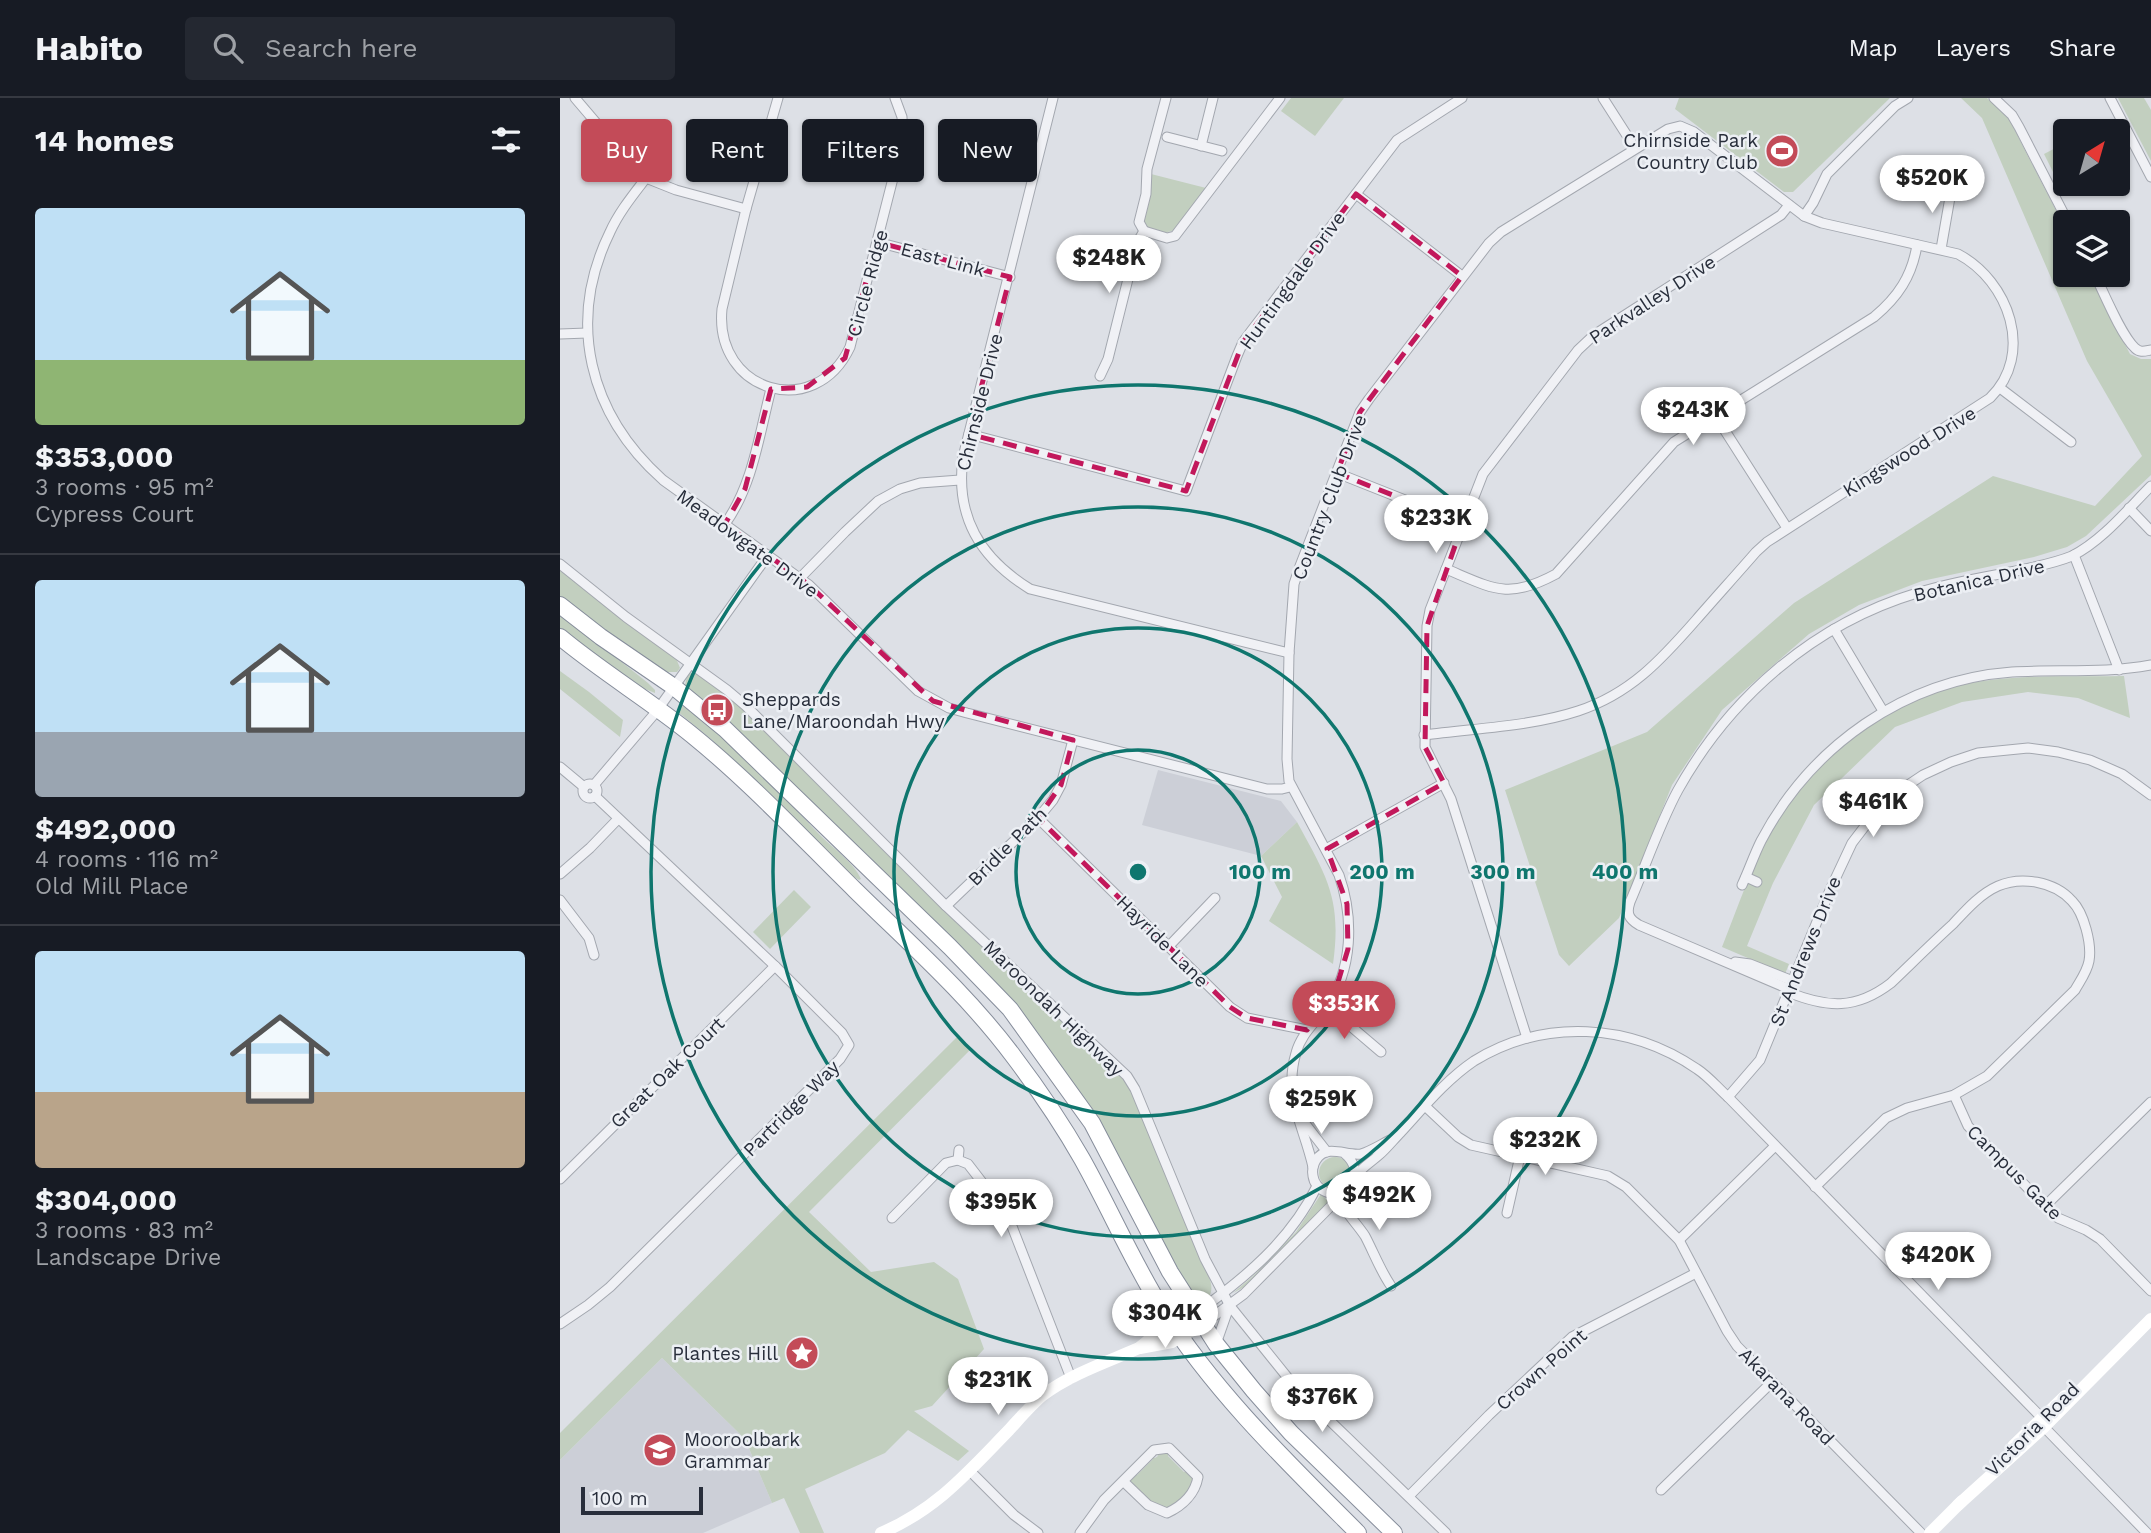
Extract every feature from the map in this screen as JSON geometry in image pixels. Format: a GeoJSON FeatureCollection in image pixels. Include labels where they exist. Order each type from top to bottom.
{"type":"FeatureCollection","features":[{"type":"Feature","properties":{"kind":"highway","name":"Maroondah Highway"},"geometry":{"type":"LineString","coordinates":[[560,605],[674,687],[725,729],[978,974],[1010,1009],[1092,1123],[1170,1272],[1216,1344],[1291,1433],[1394,1533]]}},
{"type":"Feature","properties":{"kind":"highway"},"geometry":{"type":"LineString","coordinates":[[560,637],[719,758],[957,990],[1014,1056],[1056,1116],[1082,1160],[1130,1255],[1178,1332],[1252,1425],[1358,1533]]}},
{"type":"Feature","properties":{"kind":"highway"},"geometry":{"type":"LineString","coordinates":[[858,894],[877,875]]}},
{"type":"Feature","properties":{"kind":"street"},"geometry":{"type":"LineString","coordinates":[[575,98],[594,119]]}},
{"type":"Feature","properties":{"kind":"street"},"geometry":{"type":"LineString","coordinates":[[725,524],[737,508],[745,489],[771,389],[746,375],[728,353],[720,324],[746,209],[778,98]]}},
{"type":"Feature","properties":{"kind":"street","name":"Circle Ridge"},"geometry":{"type":"LineString","coordinates":[[771,389],[807,387],[827,376],[845,358],[903,139],[902,117],[895,98]]}},
{"type":"Feature","properties":{"kind":"street","name":"Chirnside Drive"},"geometry":{"type":"LineString","coordinates":[[1053,98],[969,434],[960,480],[969,520],[979,542],[990,557],[1010,576],[1030,589],[1289,653]]}},
{"type":"Feature","properties":{"kind":"street"},"geometry":{"type":"LineString","coordinates":[[1166,98],[1147,169],[1146,194],[1139,222],[1144,231],[1170,238],[1175,236],[1275,100]]}},
{"type":"Feature","properties":{"kind":"street"},"geometry":{"type":"LineString","coordinates":[[1201,146],[1213,98]]}},
{"type":"Feature","properties":{"kind":"street","name":"Huntingdale Drive"},"geometry":{"type":"LineString","coordinates":[[969,434],[1186,491],[1243,342],[1397,141],[1462,98]]}},
{"type":"Feature","properties":{"kind":"street"},"geometry":{"type":"LineString","coordinates":[[1603,98],[1635,148]]}},
{"type":"Feature","properties":{"kind":"street"},"geometry":{"type":"LineString","coordinates":[[1804,216],[1813,204],[1826,174],[1895,106],[1908,98]]}},
{"type":"Feature","properties":{"kind":"street"},"geometry":{"type":"LineString","coordinates":[[1994,98],[2020,127],[2062,210]]}},
{"type":"Feature","properties":{"kind":"street"},"geometry":{"type":"LineString","coordinates":[[2110,98],[2151,177]]}},
{"type":"Feature","properties":{"kind":"street","name":"Country Club Drive"},"geometry":{"type":"LineString","coordinates":[[1313,1167],[1292,1094],[1293,1068],[1296,1053],[1307,1030],[1327,1006],[1343,971],[1349,919],[1344,889],[1326,849],[1290,786],[1287,759],[1289,653],[1294,584],[1360,412],[1489,243],[1501,232],[1635,148],[1668,129],[1680,126]]}},
{"type":"Feature","properties":{"kind":"street","name":"Kingswood Drive"},"geometry":{"type":"LineString","coordinates":[[1424,735],[1540,721],[1577,712],[1629,687],[1658,663],[1756,552],[1787,528],[1979,407],[2000,388],[2010,370],[2013,331],[1994,285],[1971,261],[1941,249],[1822,223],[1804,216],[1694,132],[1680,126]]}},
{"type":"Feature","properties":{"kind":"street"},"geometry":{"type":"LineString","coordinates":[[1167,137],[1222,151]]}},
{"type":"Feature","properties":{"kind":"street","name":"Meadowgate Drive"},"geometry":{"type":"LineString","coordinates":[[643,182],[610,232],[600,257],[593,279],[587,333],[597,386],[606,408],[632,450],[663,480],[800,578],[905,679],[933,701],[949,708],[1267,789],[1290,786]]}},
{"type":"Feature","properties":{"kind":"street"},"geometry":{"type":"LineString","coordinates":[[656,182],[746,209]]}},
{"type":"Feature","properties":{"kind":"street"},"geometry":{"type":"LineString","coordinates":[[1941,249],[1952,186]]}},
{"type":"Feature","properties":{"kind":"street"},"geometry":{"type":"LineString","coordinates":[[1356,194],[1462,276]]}},
{"type":"Feature","properties":{"kind":"street","name":"Parkvalley Drive"},"geometry":{"type":"LineString","coordinates":[[1527,1038],[1451,799],[1425,747],[1427,626],[1430,610],[1476,488],[1490,464],[1586,342],[1781,215],[1789,205]]}},
{"type":"Feature","properties":{"kind":"street"},"geometry":{"type":"LineString","coordinates":[[1100,376],[1108,359],[1137,243],[1144,231]]}},
{"type":"Feature","properties":{"kind":"street","name":"East Link"},"geometry":{"type":"LineString","coordinates":[[877,242],[1010,276]]}},
{"type":"Feature","properties":{"kind":"street"},"geometry":{"type":"LineString","coordinates":[[1446,569],[1484,585],[1510,591],[1534,586],[1556,574],[1674,442],[1862,324],[1889,304],[1912,269],[1917,245]]}},
{"type":"Feature","properties":{"kind":"street"},"geometry":{"type":"LineString","coordinates":[[2101,287],[2127,337],[2140,351],[2151,350]]}},
{"type":"Feature","properties":{"kind":"street"},"geometry":{"type":"LineString","coordinates":[[560,334],[587,333]]}},
{"type":"Feature","properties":{"kind":"street"},"geometry":{"type":"LineString","coordinates":[[2000,388],[2071,442]]}},
{"type":"Feature","properties":{"kind":"street"},"geometry":{"type":"LineString","coordinates":[[1715,415],[1787,528]]}},
{"type":"Feature","properties":{"kind":"street"},"geometry":{"type":"LineString","coordinates":[[1337,473],[1463,523]]}},
{"type":"Feature","properties":{"kind":"street"},"geometry":{"type":"LineString","coordinates":[[800,578],[878,501],[900,489],[920,483],[960,480]]}},
{"type":"Feature","properties":{"kind":"street","name":"Botanica Drive"},"geometry":{"type":"LineString","coordinates":[[1815,1187],[1886,1118],[1908,1108],[1954,1095],[1987,1076],[2075,990],[2089,961],[2085,925],[2073,901],[2057,890],[2041,883],[2020,881],[2001,885],[1980,897],[1879,993],[1860,1001],[1833,1005],[1819,1003],[1790,987],[1639,925],[1628,916],[1628,910],[1677,792],[1707,743],[1742,701],[1781,664],[1834,629],[1914,593],[2045,565],[2074,555],[2095,540],[2151,486]]}},
{"type":"Feature","properties":{"kind":"street"},"geometry":{"type":"LineString","coordinates":[[2129,508],[2151,531]]}},
{"type":"Feature","properties":{"kind":"street"},"geometry":{"type":"LineString","coordinates":[[560,767],[589,786],[658,709],[768,555]]}},
{"type":"Feature","properties":{"kind":"street"},"geometry":{"type":"LineString","coordinates":[[2074,555],[2119,670]]}},
{"type":"Feature","properties":{"kind":"street","name":"Maroondah Highway"},"geometry":{"type":"LineString","coordinates":[[560,565],[746,706],[946,906],[1127,1076],[1135,1089],[1205,1259],[1230,1306],[1296,1388],[1446,1533]]}},
{"type":"Feature","properties":{"kind":"street"},"geometry":{"type":"LineString","coordinates":[[1834,629],[1883,710]]}},
{"type":"Feature","properties":{"kind":"street"},"geometry":{"type":"LineString","coordinates":[[1757,882],[1744,881],[1762,840],[1786,801],[1809,772],[1837,744],[1883,710],[1938,688],[1992,675],[2013,672],[2103,672],[2151,665]]}},
{"type":"Feature","properties":{"kind":"street","name":"Bridle Path"},"geometry":{"type":"LineString","coordinates":[[946,906],[1038,818],[1053,800],[1061,785],[1073,740]]}},
{"type":"Feature","properties":{"kind":"street","name":"St Andrews Drive"},"geometry":{"type":"LineString","coordinates":[[1728,1097],[1760,1060],[1830,890],[1852,844],[1878,809],[1923,775],[1978,753],[2028,748],[2090,760],[2123,774],[2151,794]]}},
{"type":"Feature","properties":{"kind":"street"},"geometry":{"type":"LineString","coordinates":[[1326,849],[1444,783]]}},
{"type":"Feature","properties":{"kind":"street","name":"Partridge Way"},"geometry":{"type":"LineString","coordinates":[[560,1324],[610,1287],[846,1052],[849,1045],[842,1033],[775,966],[595,796],[589,798],[585,795],[589,786]]}},
{"type":"Feature","properties":{"kind":"street","name":"Hayride Lane"},"geometry":{"type":"LineString","coordinates":[[1038,818],[1230,1007],[1257,1021],[1307,1030]]}},
{"type":"Feature","properties":{"kind":"street"},"geometry":{"type":"LineString","coordinates":[[560,874],[618,819]]}},
{"type":"Feature","properties":{"kind":"street"},"geometry":{"type":"LineString","coordinates":[[1169,946],[1215,898]]}},
{"type":"Feature","properties":{"kind":"street"},"geometry":{"type":"LineString","coordinates":[[560,900],[589,938],[594,955]]}},
{"type":"Feature","properties":{"kind":"street","name":"Great Oak Court"},"geometry":{"type":"LineString","coordinates":[[560,1179],[775,966]]}},
{"type":"Feature","properties":{"kind":"street"},"geometry":{"type":"LineString","coordinates":[[1327,1006],[1381,1052]]}},
{"type":"Feature","properties":{"kind":"street"},"geometry":{"type":"LineString","coordinates":[[1356,1176],[1354,1163],[1340,1151],[1327,1152],[1318,1157],[1313,1167],[1313,1178],[1324,1192],[1335,1194],[1351,1186],[1363,1167],[1380,1155],[1449,1081],[1495,1050],[1527,1038],[1562,1031],[1588,1031],[1634,1038],[1658,1046],[1700,1070],[1728,1097],[2147,1533]]}},
{"type":"Feature","properties":{"kind":"street","name":"Campus Gate"},"geometry":{"type":"LineString","coordinates":[[1954,1095],[1968,1126],[2058,1219],[2086,1230],[2100,1239],[2151,1291]]}},
{"type":"Feature","properties":{"kind":"street"},"geometry":{"type":"LineString","coordinates":[[2045,1206],[2151,1102]]}},
{"type":"Feature","properties":{"kind":"street","name":"Akarana Road"},"geometry":{"type":"LineString","coordinates":[[1425,1106],[1471,1145],[1608,1177],[1626,1187],[1679,1240],[1737,1346],[1921,1533]]}},
{"type":"Feature","properties":{"kind":"street"},"geometry":{"type":"LineString","coordinates":[[1297,1114],[1327,1152]]}},
{"type":"Feature","properties":{"kind":"street"},"geometry":{"type":"LineString","coordinates":[[1345,1154],[1369,1152],[1398,1136]]}},
{"type":"Feature","properties":{"kind":"street"},"geometry":{"type":"LineString","coordinates":[[1679,1240],[1775,1146]]}},
{"type":"Feature","properties":{"kind":"street"},"geometry":{"type":"LineString","coordinates":[[958,1160],[960,1150]]}},
{"type":"Feature","properties":{"kind":"street"},"geometry":{"type":"LineString","coordinates":[[1507,1213],[1520,1156]]}},
{"type":"Feature","properties":{"kind":"street"},"geometry":{"type":"LineString","coordinates":[[892,1218],[942,1166],[958,1160],[964,1161],[973,1169],[1009,1216],[1071,1378]]}},
{"type":"Feature","properties":{"kind":"street"},"geometry":{"type":"LineString","coordinates":[[1199,1319],[1257,1265],[1295,1224],[1318,1186]]}},
{"type":"Feature","properties":{"kind":"street"},"geometry":{"type":"LineString","coordinates":[[1335,1194],[1364,1235],[1391,1286]]}},
{"type":"Feature","properties":{"kind":"street"},"geometry":{"type":"LineString","coordinates":[[881,1533],[922,1512],[970,1471],[1041,1397],[1071,1378],[1144,1344],[1172,1342],[1178,1332],[1199,1319],[1230,1306],[1255,1285],[1334,1203],[1335,1194]]}},
{"type":"Feature","properties":{"kind":"street","name":"Crown Point"},"geometry":{"type":"LineString","coordinates":[[1409,1496],[1572,1336],[1696,1273]]}},
{"type":"Feature","properties":{"kind":"street"},"geometry":{"type":"LineString","coordinates":[[1216,1344],[1230,1306]]}},
{"type":"Feature","properties":{"kind":"street"},"geometry":{"type":"LineString","coordinates":[[1144,1344],[1161,1307]]}},
{"type":"Feature","properties":{"kind":"street","name":"Victoria Road"},"geometry":{"type":"LineString","coordinates":[[1930,1533],[2088,1375],[2111,1358],[2150,1321]]}},
{"type":"Feature","properties":{"kind":"street"},"geometry":{"type":"LineString","coordinates":[[1661,1490],[1772,1382]]}},
{"type":"Feature","properties":{"kind":"street"},"geometry":{"type":"LineString","coordinates":[[1080,1533],[1104,1500],[1123,1481],[1154,1450],[1169,1448],[1198,1478],[1196,1487],[1178,1508],[1167,1513],[1148,1505],[1123,1481]]}},
{"type":"Feature","properties":{"kind":"street"},"geometry":{"type":"LineString","coordinates":[[970,1471],[1014,1515],[1038,1533]]}},
{"type":"Feature","properties":{"kind":"highlighted area"},"geometry":{"type":"Polygon","coordinates":[[[1356,194],[1462,276],[1360,412],[1337,473],[1463,523],[1427,626],[1425,747],[1444,783],[1327,849],[1347,904],[1348,949],[1335,992],[1307,1030],[1247,1018],[1230,1007],[1038,818],[1061,785],[1073,740],[933,701],[809,585],[725,524],[745,489],[771,389],[807,387],[845,358],[877,242],[1010,277],[969,434],[1186,491],[1243,342],[1356,194]]]}},
{"type":"Feature","properties":{"kind":"shaded area"},"geometry":{"type":"Polygon","coordinates":[[[1158,770],[1281,801],[1297,822],[1261,856],[1142,825],[1158,770]]]}},
{"type":"Feature","properties":{"kind":"shaded area","name":"Mooroolbark Grammar"},"geometry":{"type":"Polygon","coordinates":[[[662,1358],[745,1439],[772,1503],[703,1533],[560,1533],[560,1460],[662,1358]]]}},
{"type":"Feature","properties":{"kind":"green space"},"geometry":{"type":"Polygon","coordinates":[[[1291,98],[1344,98],[1315,136],[1281,111],[1291,98]]]}},
{"type":"Feature","properties":{"kind":"green space","name":"Chirnside Park Country Club"},"geometry":{"type":"Polygon","coordinates":[[[1679,98],[1890,98],[1793,192],[1784,192],[1675,109],[1679,98]]]}},
{"type":"Feature","properties":{"kind":"green space"},"geometry":{"type":"Polygon","coordinates":[[[1961,98],[1987,98],[2008,117],[2056,210],[2053,210],[2053,282],[1982,118],[1961,98]]]}},
{"type":"Feature","properties":{"kind":"green space"},"geometry":{"type":"Polygon","coordinates":[[[2118,98],[2144,98],[2151,110],[2151,161],[2130,119],[2118,98]]]}},
{"type":"Feature","properties":{"kind":"green space"},"geometry":{"type":"Polygon","coordinates":[[[2053,149],[2053,172],[2044,154],[2053,149]]]}},
{"type":"Feature","properties":{"kind":"green space"},"geometry":{"type":"Polygon","coordinates":[[[1151,174],[1206,188],[1170,232],[1153,230],[1144,223],[1151,174]]]}},
{"type":"Feature","properties":{"kind":"green space"},"geometry":{"type":"Polygon","coordinates":[[[1083,245],[1128,257],[1122,280],[1077,268],[1083,245]]]}},
{"type":"Feature","properties":{"kind":"green space"},"geometry":{"type":"Polygon","coordinates":[[[2055,287],[2095,287],[2130,354],[2141,359],[2151,359],[2151,475],[2086,536],[2067,547],[2034,557],[1922,581],[1859,605],[1809,634],[1722,710],[1672,785],[1619,918],[1569,966],[1559,955],[1505,790],[1647,732],[1794,603],[1993,476],[2095,506],[2142,456],[2087,361],[2055,287]]]}},
{"type":"Feature","properties":{"kind":"green space"},"geometry":{"type":"Polygon","coordinates":[[[560,569],[636,630],[676,658],[680,668],[677,672],[664,672],[560,597],[560,569]]]}},
{"type":"Feature","properties":{"kind":"green space"},"geometry":{"type":"Polygon","coordinates":[[[560,613],[648,683],[655,693],[635,685],[560,631],[560,613]]]}},
{"type":"Feature","properties":{"kind":"green space"},"geometry":{"type":"Polygon","coordinates":[[[560,671],[623,720],[620,737],[560,689],[560,671]]]}},
{"type":"Feature","properties":{"kind":"green space"},"geometry":{"type":"Polygon","coordinates":[[[698,673],[732,699],[1130,1087],[1210,1280],[1211,1290],[1206,1300],[1198,1300],[1192,1295],[1081,1095],[1048,1047],[987,972],[688,690],[685,685],[687,676],[698,673]]]}},
{"type":"Feature","properties":{"kind":"green space"},"geometry":{"type":"Polygon","coordinates":[[[2124,676],[2130,718],[2078,698],[2028,692],[1962,702],[1895,727],[1814,805],[1773,883],[1747,946],[1789,964],[1785,974],[1722,947],[1752,870],[1775,826],[1812,776],[1860,733],[1916,700],[1976,682],[2031,677],[2124,676]]]}},
{"type":"Feature","properties":{"kind":"green space"},"geometry":{"type":"Polygon","coordinates":[[[681,705],[737,748],[849,862],[861,879],[851,875],[712,740],[677,711],[681,705]]]}},
{"type":"Feature","properties":{"kind":"green space"},"geometry":{"type":"Polygon","coordinates":[[[1297,822],[1330,889],[1335,922],[1333,964],[1269,921],[1282,897],[1261,856],[1297,822]]]}},
{"type":"Feature","properties":{"kind":"green space"},"geometry":{"type":"Polygon","coordinates":[[[794,890],[811,907],[770,949],[753,932],[794,890]]]}},
{"type":"Feature","properties":{"kind":"green space"},"geometry":{"type":"Polygon","coordinates":[[[959,1035],[971,1049],[809,1212],[871,1272],[934,1262],[958,1279],[984,1349],[932,1406],[914,1411],[969,1451],[958,1461],[908,1430],[885,1453],[805,1489],[824,1533],[800,1533],[784,1498],[772,1503],[745,1439],[662,1358],[560,1460],[560,1433],[959,1035]]]}},
{"type":"Feature","properties":{"kind":"green space"},"geometry":{"type":"Polygon","coordinates":[[[1335,1157],[1347,1161],[1351,1173],[1347,1185],[1335,1189],[1323,1185],[1319,1173],[1323,1161],[1335,1157]]]}},
{"type":"Feature","properties":{"kind":"green space"},"geometry":{"type":"Polygon","coordinates":[[[1321,1194],[1329,1202],[1248,1285],[1233,1293],[1296,1232],[1321,1194]]]}},
{"type":"Feature","properties":{"kind":"green space"},"geometry":{"type":"Polygon","coordinates":[[[1156,1451],[1168,1452],[1168,1456],[1184,1472],[1188,1471],[1194,1480],[1182,1498],[1165,1509],[1155,1507],[1130,1483],[1133,1474],[1137,1475],[1152,1457],[1158,1456],[1156,1451]]]}},
{"type":"Feature","properties":{"kind":"place","name":"Chirnside Park Country Club"},"geometry":{"type":"Point","coordinates":[1782,151]}},
{"type":"Feature","properties":{"kind":"place","name":"Sheppards Lane/Maroondah Hwy"},"geometry":{"type":"Point","coordinates":[717,710]}},
{"type":"Feature","properties":{"kind":"place","name":"Plantes Hill"},"geometry":{"type":"Point","coordinates":[802,1353]}},
{"type":"Feature","properties":{"kind":"place","name":"Mooroolbark Grammar"},"geometry":{"type":"Point","coordinates":[660,1450]}}]}
